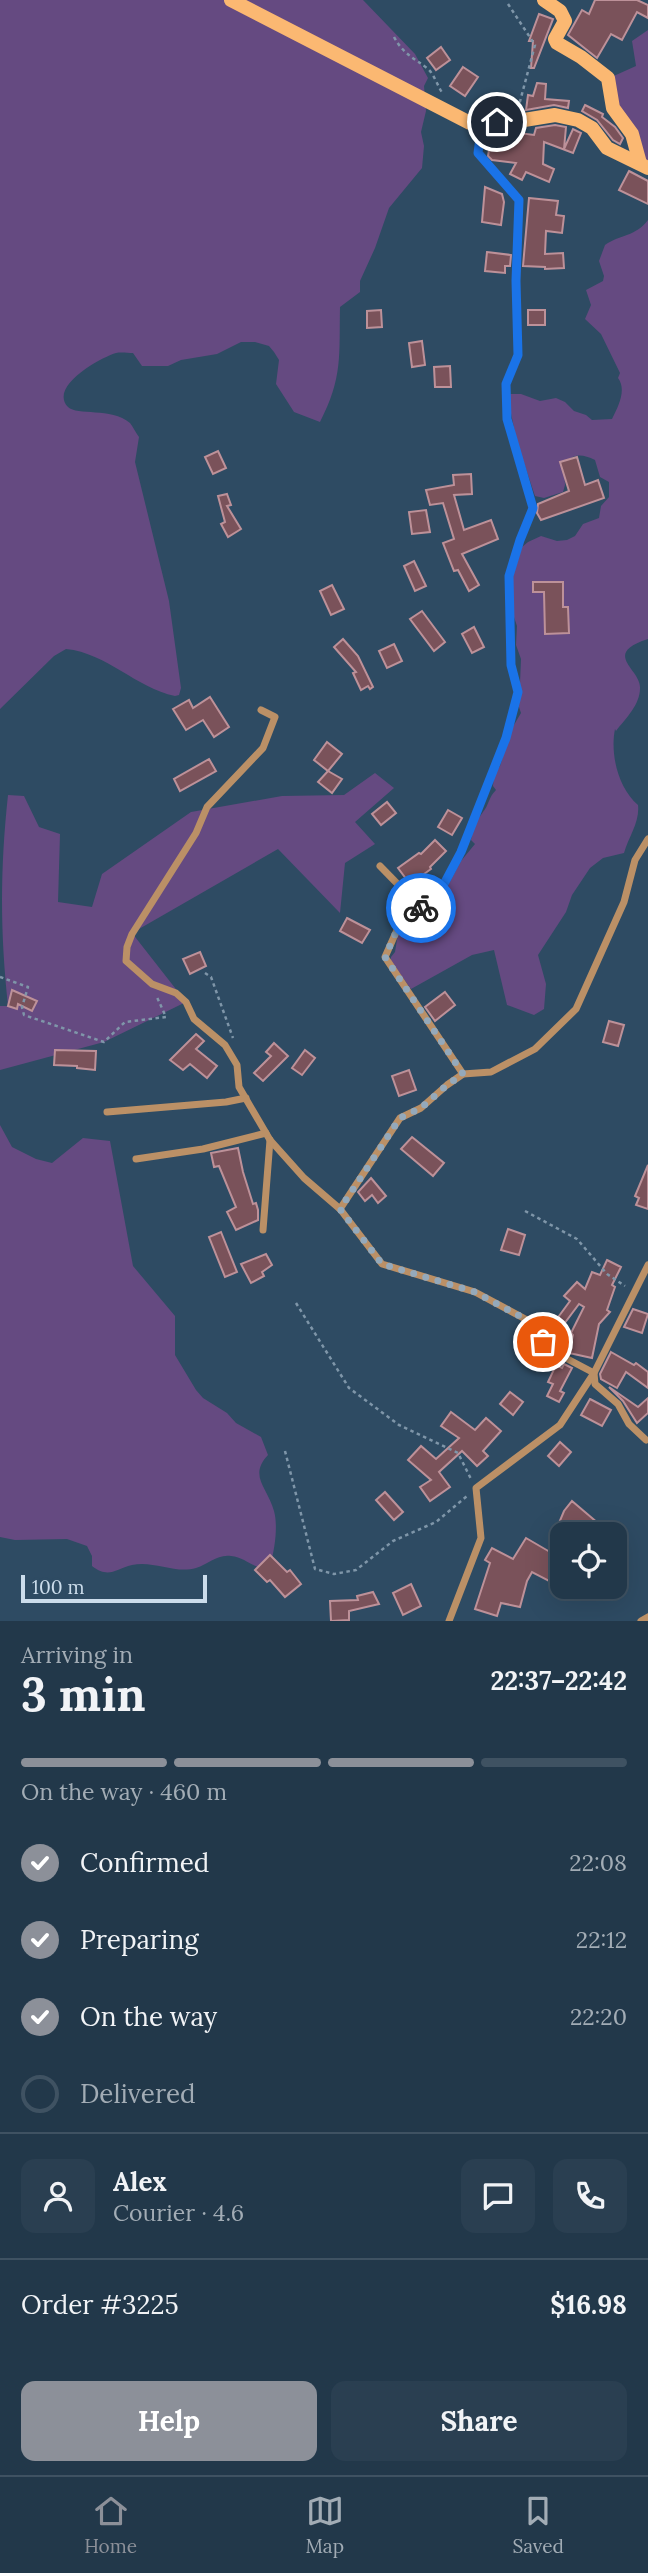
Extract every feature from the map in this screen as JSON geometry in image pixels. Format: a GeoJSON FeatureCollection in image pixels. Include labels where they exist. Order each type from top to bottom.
{"type":"FeatureCollection","features":[{"type":"Feature","properties":{"kind":"street"},"geometry":{"type":"LineString","coordinates":[[231,0],[470,123],[512,122],[555,116],[578,120],[592,128],[607,148],[644,166]]}},
{"type":"Feature","properties":{"kind":"street"},"geometry":{"type":"LineString","coordinates":[[544,0],[560,11],[565,21],[555,39],[557,43],[608,78],[613,108],[632,134],[644,166]]}},
{"type":"Feature","properties":{"kind":"street"},"geometry":{"type":"LineString","coordinates":[[463,1074],[385,957],[397,930],[444,884],[461,852],[506,738],[518,692],[511,665],[509,576],[533,508],[507,419],[506,384],[518,355],[516,281],[519,200],[478,153],[482,123]]}},
{"type":"Feature","properties":{"kind":"street"},"geometry":{"type":"LineString","coordinates":[[261,710],[275,717],[263,748],[206,807],[196,833],[132,934],[126,961],[152,984],[176,993],[186,1002],[194,1019],[225,1045],[237,1065],[239,1087],[268,1136],[304,1178],[340,1209],[382,1264],[475,1292],[529,1321],[543,1342],[558,1354],[594,1373]]}},
{"type":"Feature","properties":{"kind":"street"},"geometry":{"type":"LineString","coordinates":[[340,1209],[400,1118],[421,1108],[463,1074],[491,1072],[535,1049],[576,1009],[624,902],[635,860],[648,839]]}},
{"type":"Feature","properties":{"kind":"street"},"geometry":{"type":"LineString","coordinates":[[380,866],[421,908]]}},
{"type":"Feature","properties":{"kind":"street"},"geometry":{"type":"LineString","coordinates":[[107,1112],[246,1098]]}},
{"type":"Feature","properties":{"kind":"street"},"geometry":{"type":"LineString","coordinates":[[136,1159],[268,1136]]}},
{"type":"Feature","properties":{"kind":"street"},"geometry":{"type":"LineString","coordinates":[[263,1230],[268,1136]]}},
{"type":"Feature","properties":{"kind":"street"},"geometry":{"type":"LineString","coordinates":[[460,1621],[450,1620],[481,1538],[476,1488],[560,1425],[594,1373],[634,1292],[645,1281],[648,1265]]}},
{"type":"Feature","properties":{"kind":"street"},"geometry":{"type":"LineString","coordinates":[[594,1373],[595,1384],[618,1404],[629,1424],[646,1440]]}},
{"type":"Feature","properties":{"kind":"street"},"geometry":{"type":"LineString","coordinates":[[640,1621],[648,1617]]}},
{"type":"Feature","properties":{"kind":"path"},"geometry":{"type":"LineString","coordinates":[[508,4],[535,45],[522,99],[512,122]]}},
{"type":"Feature","properties":{"kind":"path"},"geometry":{"type":"LineString","coordinates":[[394,37],[402,51],[430,71],[446,99]]}},
{"type":"Feature","properties":{"kind":"path"},"geometry":{"type":"LineString","coordinates":[[205,973],[211,976],[238,1049],[237,1065]]}},
{"type":"Feature","properties":{"kind":"path"},"geometry":{"type":"LineString","coordinates":[[0,977],[28,987],[22,1007],[24,1015],[104,1042],[125,1022],[166,1017],[152,984]]}},
{"type":"Feature","properties":{"kind":"path"},"geometry":{"type":"LineString","coordinates":[[525,1212],[577,1239],[607,1274],[634,1292]]}},
{"type":"Feature","properties":{"kind":"path"},"geometry":{"type":"LineString","coordinates":[[285,1451],[315,1569],[334,1574],[356,1570],[393,1541],[436,1522],[476,1488],[458,1454],[399,1425],[349,1388],[296,1303]]}},
{"type":"Feature","properties":{"kind":"shaded area"},"geometry":{"type":"Polygon","coordinates":[[[0,0],[363,0],[415,54],[428,78],[424,86],[426,111],[421,132],[424,146],[422,168],[389,208],[360,281],[360,292],[340,307],[336,379],[320,422],[294,412],[276,384],[279,360],[269,346],[255,342],[241,342],[217,354],[181,360],[168,366],[142,366],[133,353],[116,353],[89,366],[65,390],[64,399],[72,410],[122,418],[130,423],[139,437],[135,462],[169,601],[181,688],[179,695],[161,692],[95,657],[66,649],[54,656],[0,709],[0,0]]]}},
{"type":"Feature","properties":{"kind":"shaded area"},"geometry":{"type":"Polygon","coordinates":[[[648,30],[648,162],[644,161],[607,79],[636,66],[632,41],[648,30]]]}},
{"type":"Feature","properties":{"kind":"shaded area"},"geometry":{"type":"Polygon","coordinates":[[[648,220],[648,639],[627,650],[627,662],[639,681],[640,688],[638,700],[616,731],[615,729],[614,739],[617,770],[625,789],[638,805],[636,823],[624,853],[603,858],[590,868],[538,955],[546,984],[544,1009],[534,1015],[507,1005],[494,950],[472,955],[411,989],[391,961],[398,934],[418,924],[443,895],[461,861],[475,844],[471,840],[474,827],[496,790],[493,786],[494,774],[500,766],[511,730],[521,713],[521,659],[516,645],[517,626],[513,614],[512,579],[522,547],[541,536],[557,541],[575,536],[583,524],[599,518],[601,506],[609,497],[609,482],[600,477],[595,460],[578,456],[564,464],[563,492],[544,498],[535,496],[517,442],[509,394],[521,394],[540,401],[556,398],[592,420],[612,419],[622,393],[618,378],[620,373],[601,334],[585,319],[591,305],[586,290],[603,281],[599,261],[605,245],[638,230],[648,220]]]}},
{"type":"Feature","properties":{"kind":"shaded area"},"geometry":{"type":"Polygon","coordinates":[[[375,773],[394,788],[355,822],[375,844],[345,863],[340,913],[278,849],[132,933],[186,1002],[104,1042],[0,1070],[0,1006],[8,1006],[2,900],[8,795],[24,796],[39,827],[60,834],[58,902],[92,907],[102,874],[191,812],[282,796],[344,795],[375,773]]]}},
{"type":"Feature","properties":{"kind":"shaded area"},"geometry":{"type":"Polygon","coordinates":[[[0,1125],[12,1147],[36,1159],[52,1163],[83,1138],[110,1141],[133,1266],[175,1316],[175,1355],[203,1398],[227,1413],[236,1423],[261,1437],[268,1455],[262,1462],[260,1476],[275,1517],[276,1536],[271,1562],[261,1568],[239,1558],[226,1556],[196,1568],[180,1569],[140,1564],[103,1572],[92,1566],[92,1556],[87,1546],[67,1539],[15,1540],[0,1537],[0,1125]]]}},
{"type":"Feature","properties":{"kind":"building"},"geometry":{"type":"Polygon","coordinates":[[[595,0],[637,0],[648,5],[648,18],[637,12],[622,40],[611,34],[597,58],[568,35],[582,10],[589,14],[595,0]]]}},
{"type":"Feature","properties":{"kind":"building"},"geometry":{"type":"Polygon","coordinates":[[[539,14],[553,19],[534,68],[531,68],[533,41],[529,41],[539,14]]]}},
{"type":"Feature","properties":{"kind":"building"},"geometry":{"type":"Polygon","coordinates":[[[441,47],[450,60],[436,70],[427,58],[441,47]]]}},
{"type":"Feature","properties":{"kind":"building"},"geometry":{"type":"Polygon","coordinates":[[[463,67],[478,77],[465,96],[450,86],[463,67]]]}},
{"type":"Feature","properties":{"kind":"building"},"geometry":{"type":"Polygon","coordinates":[[[537,83],[546,84],[545,99],[569,101],[568,108],[554,105],[526,110],[528,95],[533,96],[537,83]]]}},
{"type":"Feature","properties":{"kind":"building"},"geometry":{"type":"Polygon","coordinates":[[[585,105],[603,114],[602,117],[615,127],[623,138],[620,144],[613,140],[597,120],[582,111],[585,105]]]}},
{"type":"Feature","properties":{"kind":"building"},"geometry":{"type":"Polygon","coordinates":[[[555,125],[566,127],[564,149],[573,129],[581,133],[573,153],[544,142],[543,164],[554,169],[549,182],[526,172],[522,180],[510,174],[516,163],[492,160],[488,156],[492,132],[534,135],[536,128],[555,125]]]}},
{"type":"Feature","properties":{"kind":"building"},"geometry":{"type":"Polygon","coordinates":[[[629,171],[648,181],[648,204],[619,190],[629,171]]]}},
{"type":"Feature","properties":{"kind":"building"},"geometry":{"type":"Polygon","coordinates":[[[485,187],[502,194],[504,202],[501,225],[482,222],[485,187]]]}},
{"type":"Feature","properties":{"kind":"building"},"geometry":{"type":"Polygon","coordinates":[[[529,198],[558,201],[556,215],[564,216],[562,233],[546,231],[545,254],[563,253],[564,268],[523,266],[529,198]]]}},
{"type":"Feature","properties":{"kind":"building"},"geometry":{"type":"Polygon","coordinates":[[[487,252],[511,255],[510,266],[505,266],[505,273],[485,271],[487,252]]]}},
{"type":"Feature","properties":{"kind":"building"},"geometry":{"type":"Polygon","coordinates":[[[381,310],[382,327],[367,328],[367,311],[381,310]]]}},
{"type":"Feature","properties":{"kind":"building"},"geometry":{"type":"Polygon","coordinates":[[[528,310],[545,310],[545,325],[528,325],[528,310]]]}},
{"type":"Feature","properties":{"kind":"building"},"geometry":{"type":"Polygon","coordinates":[[[422,341],[425,365],[412,367],[409,343],[422,341]]]}},
{"type":"Feature","properties":{"kind":"building"},"geometry":{"type":"Polygon","coordinates":[[[450,366],[451,387],[435,387],[434,367],[450,366]]]}},
{"type":"Feature","properties":{"kind":"building"},"geometry":{"type":"Polygon","coordinates":[[[218,451],[226,468],[213,474],[205,457],[218,451]]]}},
{"type":"Feature","properties":{"kind":"building"},"geometry":{"type":"Polygon","coordinates":[[[577,457],[585,485],[598,480],[604,498],[541,520],[537,513],[538,504],[569,491],[560,462],[577,457]]]}},
{"type":"Feature","properties":{"kind":"building"},"geometry":{"type":"Polygon","coordinates":[[[471,474],[472,494],[454,495],[464,530],[491,520],[498,539],[462,554],[479,585],[469,591],[458,570],[454,571],[443,543],[454,539],[443,503],[430,505],[426,490],[454,485],[453,475],[471,474]]]}},
{"type":"Feature","properties":{"kind":"building"},"geometry":{"type":"Polygon","coordinates":[[[227,494],[231,505],[227,506],[241,529],[228,537],[221,524],[225,522],[218,496],[227,494]]]}},
{"type":"Feature","properties":{"kind":"building"},"geometry":{"type":"Polygon","coordinates":[[[426,510],[430,532],[412,534],[409,512],[426,510]]]}},
{"type":"Feature","properties":{"kind":"building"},"geometry":{"type":"Polygon","coordinates":[[[414,561],[426,586],[415,591],[404,566],[414,561]]]}},
{"type":"Feature","properties":{"kind":"building"},"geometry":{"type":"Polygon","coordinates":[[[533,582],[563,582],[563,607],[568,607],[569,633],[545,634],[544,592],[533,592],[533,582]]]}},
{"type":"Feature","properties":{"kind":"building"},"geometry":{"type":"Polygon","coordinates":[[[332,585],[344,609],[331,615],[320,591],[332,585]]]}},
{"type":"Feature","properties":{"kind":"building"},"geometry":{"type":"Polygon","coordinates":[[[422,611],[445,642],[434,651],[410,619],[422,611]]]}},
{"type":"Feature","properties":{"kind":"building"},"geometry":{"type":"Polygon","coordinates":[[[474,627],[484,647],[472,653],[462,634],[474,627]]]}},
{"type":"Feature","properties":{"kind":"building"},"geometry":{"type":"Polygon","coordinates":[[[343,639],[358,656],[373,687],[370,689],[368,686],[361,690],[353,673],[356,672],[334,647],[343,639]]]}},
{"type":"Feature","properties":{"kind":"building"},"geometry":{"type":"Polygon","coordinates":[[[394,644],[402,661],[387,668],[379,651],[394,644]]]}},
{"type":"Feature","properties":{"kind":"building"},"geometry":{"type":"Polygon","coordinates":[[[210,697],[229,727],[214,737],[203,720],[186,730],[173,709],[189,700],[193,708],[210,697]]]}},
{"type":"Feature","properties":{"kind":"building"},"geometry":{"type":"Polygon","coordinates":[[[327,742],[342,754],[328,771],[314,760],[327,742]]]}},
{"type":"Feature","properties":{"kind":"building"},"geometry":{"type":"Polygon","coordinates":[[[209,759],[216,771],[180,791],[174,779],[209,759]]]}},
{"type":"Feature","properties":{"kind":"building"},"geometry":{"type":"Polygon","coordinates":[[[328,771],[342,779],[332,793],[318,782],[328,771]]]}},
{"type":"Feature","properties":{"kind":"building"},"geometry":{"type":"Polygon","coordinates":[[[387,802],[396,813],[381,825],[372,814],[387,802]]]}},
{"type":"Feature","properties":{"kind":"building"},"geometry":{"type":"Polygon","coordinates":[[[448,810],[462,818],[452,835],[438,827],[448,810]]]}},
{"type":"Feature","properties":{"kind":"building"},"geometry":{"type":"Polygon","coordinates":[[[435,840],[446,851],[431,869],[410,884],[398,868],[421,854],[435,840]]]}},
{"type":"Feature","properties":{"kind":"building"},"geometry":{"type":"Polygon","coordinates":[[[347,918],[370,930],[362,943],[340,931],[347,918]]]}},
{"type":"Feature","properties":{"kind":"building"},"geometry":{"type":"Polygon","coordinates":[[[200,952],[206,966],[190,974],[183,959],[200,952]]]}},
{"type":"Feature","properties":{"kind":"building"},"geometry":{"type":"Polygon","coordinates":[[[12,990],[37,1001],[32,1011],[18,1004],[17,1009],[8,1006],[12,990]]]}},
{"type":"Feature","properties":{"kind":"building"},"geometry":{"type":"Polygon","coordinates":[[[445,992],[455,1005],[435,1021],[425,1007],[445,992]]]}},
{"type":"Feature","properties":{"kind":"building"},"geometry":{"type":"Polygon","coordinates":[[[609,1021],[624,1025],[618,1046],[603,1042],[609,1021]]]}},
{"type":"Feature","properties":{"kind":"building"},"geometry":{"type":"Polygon","coordinates":[[[196,1034],[204,1041],[196,1049],[217,1066],[207,1078],[190,1064],[183,1070],[170,1060],[196,1034]]]}},
{"type":"Feature","properties":{"kind":"building"},"geometry":{"type":"Polygon","coordinates":[[[274,1043],[288,1056],[263,1081],[254,1073],[271,1056],[266,1052],[274,1043]]]}},
{"type":"Feature","properties":{"kind":"building"},"geometry":{"type":"Polygon","coordinates":[[[55,1050],[96,1051],[95,1070],[54,1065],[55,1050]]]}},
{"type":"Feature","properties":{"kind":"building"},"geometry":{"type":"Polygon","coordinates":[[[305,1050],[315,1058],[302,1075],[292,1068],[305,1050]]]}},
{"type":"Feature","properties":{"kind":"building"},"geometry":{"type":"Polygon","coordinates":[[[409,1070],[416,1090],[399,1096],[392,1076],[409,1070]]]}},
{"type":"Feature","properties":{"kind":"building"},"geometry":{"type":"Polygon","coordinates":[[[412,1137],[444,1163],[433,1176],[401,1149],[412,1137]]]}},
{"type":"Feature","properties":{"kind":"building"},"geometry":{"type":"Polygon","coordinates":[[[238,1148],[253,1204],[256,1203],[258,1210],[258,1220],[236,1230],[227,1212],[236,1207],[219,1166],[214,1167],[211,1153],[238,1148]]]}},
{"type":"Feature","properties":{"kind":"building"},"geometry":{"type":"Polygon","coordinates":[[[648,1165],[648,1209],[636,1205],[639,1198],[635,1196],[648,1165]]]}},
{"type":"Feature","properties":{"kind":"building"},"geometry":{"type":"Polygon","coordinates":[[[371,1178],[386,1196],[378,1203],[372,1195],[365,1201],[358,1192],[371,1178]]]}},
{"type":"Feature","properties":{"kind":"building"},"geometry":{"type":"Polygon","coordinates":[[[508,1229],[525,1235],[519,1255],[501,1250],[508,1229]]]}},
{"type":"Feature","properties":{"kind":"building"},"geometry":{"type":"Polygon","coordinates":[[[221,1232],[237,1272],[225,1277],[209,1237],[221,1232]]]}},
{"type":"Feature","properties":{"kind":"building"},"geometry":{"type":"Polygon","coordinates":[[[266,1254],[272,1265],[262,1272],[264,1276],[251,1283],[241,1264],[266,1254]]]}},
{"type":"Feature","properties":{"kind":"building"},"geometry":{"type":"Polygon","coordinates":[[[607,1260],[621,1267],[612,1285],[615,1287],[607,1310],[610,1312],[599,1324],[592,1358],[569,1353],[573,1335],[571,1333],[584,1307],[579,1304],[555,1336],[548,1331],[570,1301],[564,1296],[577,1282],[585,1289],[592,1272],[600,1275],[607,1260]]]}},
{"type":"Feature","properties":{"kind":"building"},"geometry":{"type":"Polygon","coordinates":[[[633,1309],[648,1314],[642,1333],[624,1327],[633,1309]]]}},
{"type":"Feature","properties":{"kind":"building"},"geometry":{"type":"Polygon","coordinates":[[[611,1352],[634,1365],[636,1363],[648,1372],[648,1388],[626,1372],[617,1388],[601,1379],[600,1374],[611,1352]]]}},
{"type":"Feature","properties":{"kind":"building"},"geometry":{"type":"Polygon","coordinates":[[[564,1364],[572,1368],[560,1391],[564,1393],[559,1402],[547,1396],[553,1384],[548,1382],[556,1365],[562,1368],[564,1364]]]}},
{"type":"Feature","properties":{"kind":"building"},"geometry":{"type":"Polygon","coordinates":[[[609,1387],[638,1407],[648,1398],[648,1413],[637,1423],[623,1401],[609,1387]]]}},
{"type":"Feature","properties":{"kind":"building"},"geometry":{"type":"Polygon","coordinates":[[[510,1392],[523,1402],[513,1415],[500,1404],[510,1392]]]}},
{"type":"Feature","properties":{"kind":"building"},"geometry":{"type":"Polygon","coordinates":[[[590,1399],[611,1410],[602,1426],[581,1415],[590,1399]]]}},
{"type":"Feature","properties":{"kind":"building"},"geometry":{"type":"Polygon","coordinates":[[[451,1412],[475,1430],[486,1418],[501,1431],[483,1451],[488,1456],[477,1466],[462,1451],[439,1472],[450,1487],[430,1501],[420,1487],[431,1480],[408,1460],[421,1446],[436,1459],[459,1438],[441,1426],[451,1412]]]}},
{"type":"Feature","properties":{"kind":"building"},"geometry":{"type":"Polygon","coordinates":[[[560,1442],[571,1452],[559,1466],[548,1456],[560,1442]]]}},
{"type":"Feature","properties":{"kind":"building"},"geometry":{"type":"Polygon","coordinates":[[[385,1492],[403,1512],[394,1520],[376,1500],[385,1492]]]}},
{"type":"Feature","properties":{"kind":"building"},"geometry":{"type":"Polygon","coordinates":[[[572,1501],[597,1522],[559,1522],[572,1501]]]}},
{"type":"Feature","properties":{"kind":"building"},"geometry":{"type":"Polygon","coordinates":[[[526,1538],[550,1552],[550,1581],[532,1572],[520,1607],[501,1603],[497,1616],[475,1609],[490,1563],[485,1560],[492,1548],[513,1559],[526,1538]]]}},
{"type":"Feature","properties":{"kind":"building"},"geometry":{"type":"Polygon","coordinates":[[[270,1555],[287,1572],[290,1570],[301,1584],[285,1597],[270,1580],[267,1582],[255,1570],[270,1555]]]}},
{"type":"Feature","properties":{"kind":"building"},"geometry":{"type":"Polygon","coordinates":[[[411,1584],[421,1606],[403,1615],[393,1593],[411,1584]]]}},
{"type":"Feature","properties":{"kind":"building"},"geometry":{"type":"Polygon","coordinates":[[[373,1592],[379,1604],[349,1611],[349,1620],[331,1621],[330,1601],[358,1600],[357,1596],[373,1592]]]}},
{"type":"Feature","properties":{"kind":"way so far"},"geometry":{"type":"LineString","coordinates":[[421,908],[397,930],[385,957],[463,1074],[421,1108],[400,1118],[340,1209],[382,1264],[475,1292],[529,1321],[543,1342]]}},
{"type":"Feature","properties":{"kind":"route"},"geometry":{"type":"LineString","coordinates":[[421,908],[444,884],[461,852],[489,786],[518,692],[511,665],[509,576],[533,508],[507,419],[506,384],[518,355],[516,281],[519,200],[478,153],[482,123],[497,122]]}}]}
